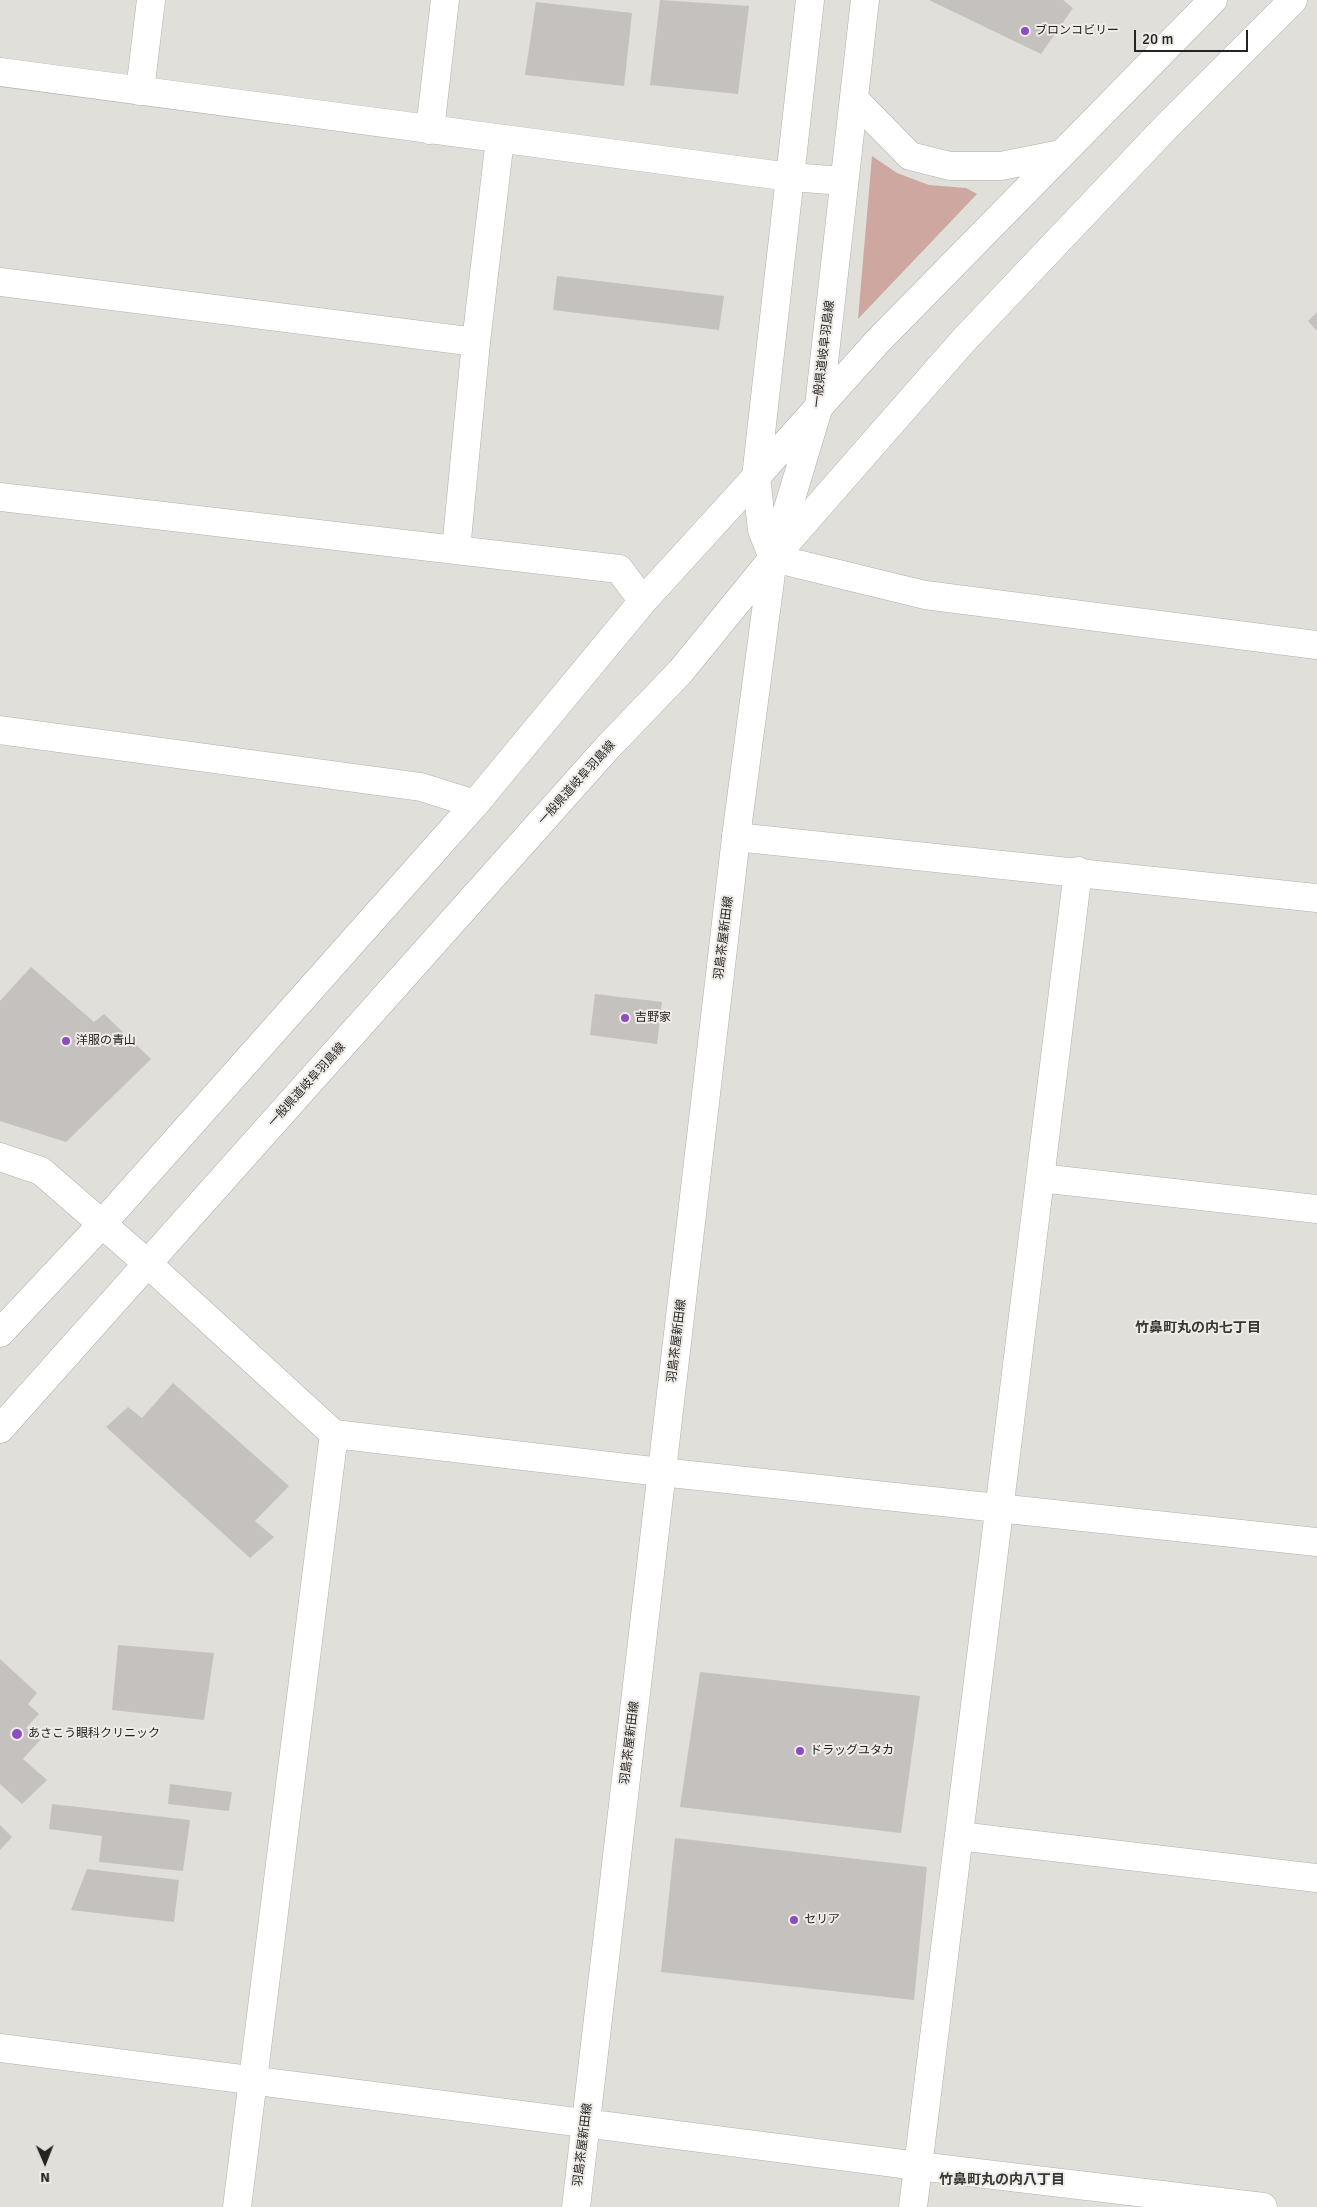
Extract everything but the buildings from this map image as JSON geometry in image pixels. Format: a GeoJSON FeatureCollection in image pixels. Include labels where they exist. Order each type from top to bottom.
{"type":"FeatureCollection","features":[{"type":"Feature","properties":{"kind":"street"},"geometry":{"type":"LineString","coordinates":[[140,91],[151,0]]}},
{"type":"Feature","properties":{"kind":"street"},"geometry":{"type":"LineString","coordinates":[[430,130],[445,0]]}},
{"type":"Feature","properties":{"kind":"street"},"geometry":{"type":"LineString","coordinates":[[756,477],[810,0]]}},
{"type":"Feature","properties":{"kind":"street","name":"一般県道岐阜羽島線"},"geometry":{"type":"LineString","coordinates":[[0,1429],[607,748],[681,671],[772,558],[818,406],[865,0]]}},
{"type":"Feature","properties":{"kind":"street"},"geometry":{"type":"LineString","coordinates":[[0,1333],[102,1224],[475,804],[643,601],[818,406],[878,341],[1213,0]]}},
{"type":"Feature","properties":{"kind":"street"},"geometry":{"type":"LineString","coordinates":[[1293,0],[1167,126],[963,340],[772,558],[925,595],[1317,645]]}},
{"type":"Feature","properties":{"kind":"street"},"geometry":{"type":"LineString","coordinates":[[0,72],[790,178],[844,181]]}},
{"type":"Feature","properties":{"kind":"street"},"geometry":{"type":"LineString","coordinates":[[854,99],[910,156],[950,166],[1001,166],[1061,154]]}},
{"type":"Feature","properties":{"kind":"street"},"geometry":{"type":"LineString","coordinates":[[456,550],[476,342],[500,139]]}},
{"type":"Feature","properties":{"kind":"street"},"geometry":{"type":"LineString","coordinates":[[0,282],[476,342]]}},
{"type":"Feature","properties":{"kind":"street","name":"羽島茶屋新田線"},"geometry":{"type":"LineString","coordinates":[[576,2207],[736,837],[772,558],[762,530],[756,477]]}},
{"type":"Feature","properties":{"kind":"street"},"geometry":{"type":"LineString","coordinates":[[0,497],[619,569],[643,601]]}},
{"type":"Feature","properties":{"kind":"street"},"geometry":{"type":"LineString","coordinates":[[0,730],[421,787],[475,804]]}},
{"type":"Feature","properties":{"kind":"street"},"geometry":{"type":"LineString","coordinates":[[736,837],[1078,871],[1317,898]]}},
{"type":"Feature","properties":{"kind":"street"},"geometry":{"type":"LineString","coordinates":[[913,2207],[1078,871]]}},
{"type":"Feature","properties":{"kind":"street"},"geometry":{"type":"LineString","coordinates":[[0,1157],[41,1171],[147,1263],[334,1434],[661,1472],[1317,1542]]}},
{"type":"Feature","properties":{"kind":"street"},"geometry":{"type":"LineString","coordinates":[[1040,1178],[1317,1209]]}},
{"type":"Feature","properties":{"kind":"street"},"geometry":{"type":"LineString","coordinates":[[237,2207],[334,1434]]}},
{"type":"Feature","properties":{"kind":"street"},"geometry":{"type":"LineString","coordinates":[[959,1836],[1317,1878]]}},
{"type":"Feature","properties":{"kind":"street"},"geometry":{"type":"LineString","coordinates":[[1,2050],[918,2166],[1263,2207]]}},
{"type":"Feature","properties":{"kind":"shaded area"},"geometry":{"type":"Polygon","coordinates":[[[872,156],[897,173],[929,185],[966,188],[977,194],[858,319],[872,156]]]}},
{"type":"Feature","properties":{"kind":"place","name":"ブロンコビリー"},"geometry":{"type":"Point","coordinates":[1025,31]}},
{"type":"Feature","properties":{"kind":"place","name":"吉野家"},"geometry":{"type":"Point","coordinates":[625,1018]}},
{"type":"Feature","properties":{"kind":"place","name":"洋服の青山"},"geometry":{"type":"Point","coordinates":[66,1041]}},
{"type":"Feature","properties":{"kind":"place","name":"あさこう眼科クリニック"},"geometry":{"type":"Point","coordinates":[17,1734]}},
{"type":"Feature","properties":{"kind":"place","name":"ドラッグユタカ"},"geometry":{"type":"Point","coordinates":[800,1751]}},
{"type":"Feature","properties":{"kind":"place","name":"セリア"},"geometry":{"type":"Point","coordinates":[794,1920]}},
{"type":"Feature","properties":{"kind":"district","name":"竹鼻町丸の内七丁目"},"geometry":{"type":"Point","coordinates":[1198,1328]}},
{"type":"Feature","properties":{"kind":"district","name":"竹鼻町丸の内八丁目"},"geometry":{"type":"Point","coordinates":[1002,2180]}}]}
